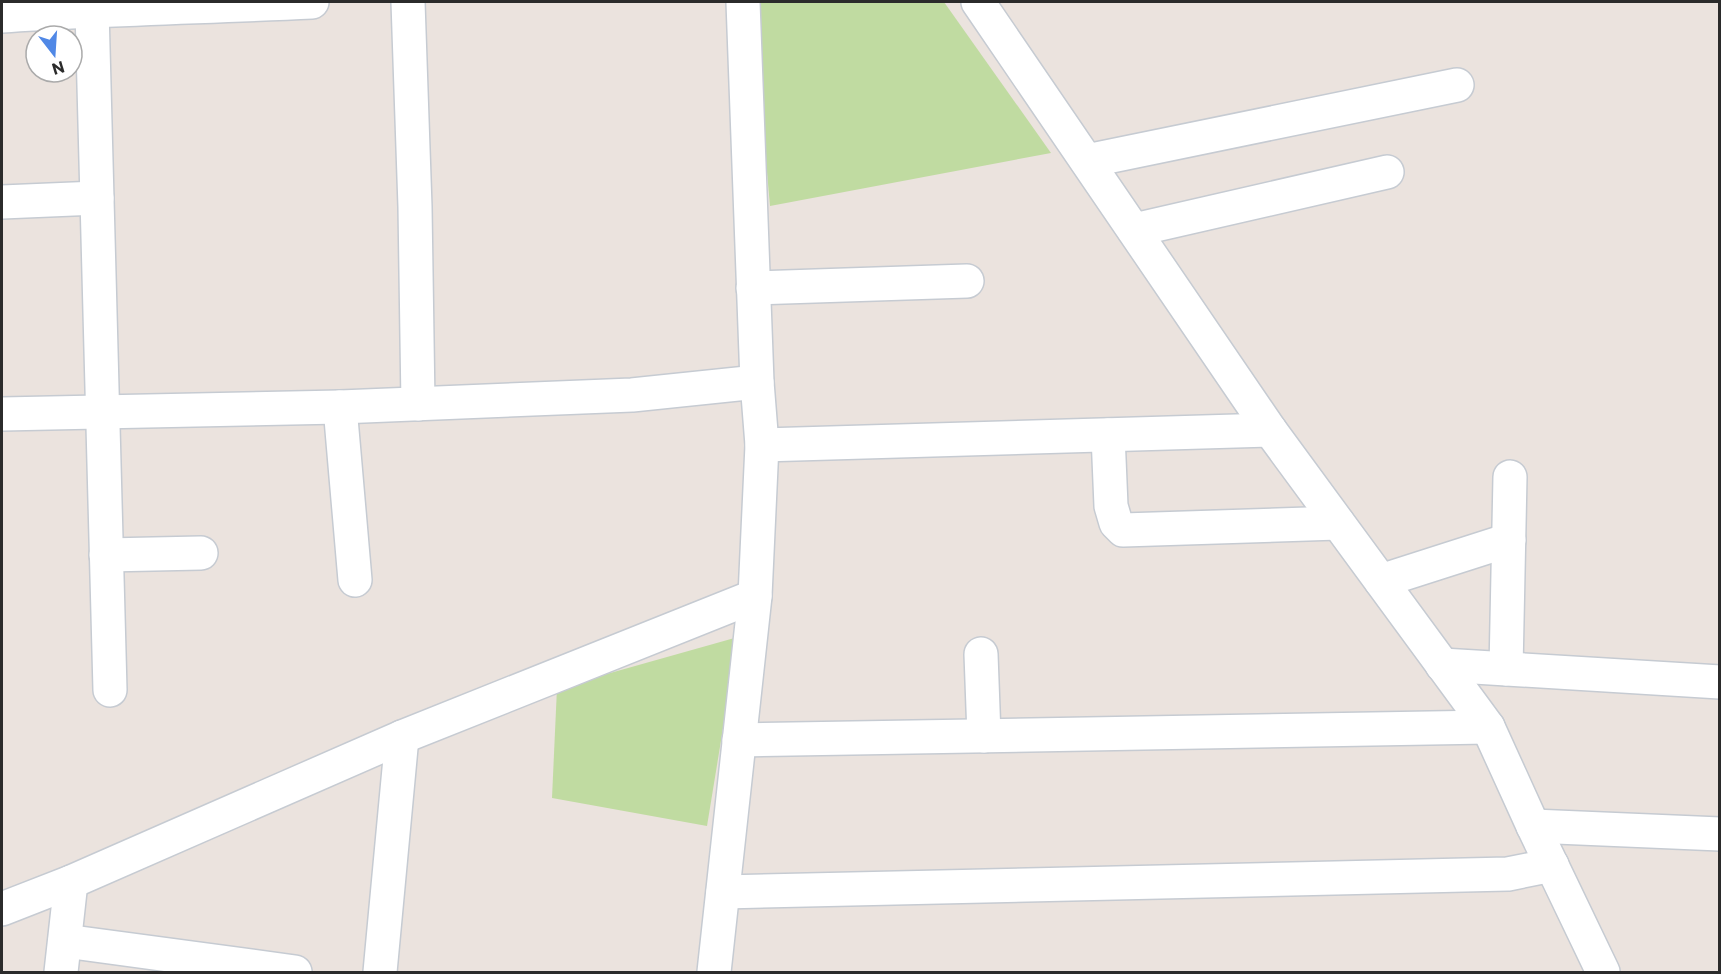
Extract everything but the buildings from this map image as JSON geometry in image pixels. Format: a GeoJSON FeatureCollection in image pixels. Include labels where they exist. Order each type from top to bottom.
{"type":"FeatureCollection","features":[{"type":"Feature","properties":{"kind":"street"},"geometry":{"type":"LineString","coordinates":[[2,16],[197,4],[312,2]]}},
{"type":"Feature","properties":{"kind":"street"},"geometry":{"type":"LineString","coordinates":[[408,2],[416,207],[418,404]]}},
{"type":"Feature","properties":{"kind":"street"},"geometry":{"type":"LineString","coordinates":[[714,972],[755,596],[762,445],[757,382],[743,2]]}},
{"type":"Feature","properties":{"kind":"street"},"geometry":{"type":"LineString","coordinates":[[978,2],[1270,430],[1488,728],[1603,972]]}},
{"type":"Feature","properties":{"kind":"street"},"geometry":{"type":"LineString","coordinates":[[92,10],[110,690]]}},
{"type":"Feature","properties":{"kind":"street"},"geometry":{"type":"LineString","coordinates":[[1086,161],[1457,85]]}},
{"type":"Feature","properties":{"kind":"street"},"geometry":{"type":"LineString","coordinates":[[1134,230],[1387,172]]}},
{"type":"Feature","properties":{"kind":"street"},"geometry":{"type":"LineString","coordinates":[[2,202],[97,198]]}},
{"type":"Feature","properties":{"kind":"street"},"geometry":{"type":"LineString","coordinates":[[753,288],[967,281]]}},
{"type":"Feature","properties":{"kind":"street"},"geometry":{"type":"LineString","coordinates":[[2,414],[340,407],[632,395],[757,382]]}},
{"type":"Feature","properties":{"kind":"street"},"geometry":{"type":"LineString","coordinates":[[340,407],[355,580]]}},
{"type":"Feature","properties":{"kind":"street"},"geometry":{"type":"LineString","coordinates":[[762,445],[1270,430]]}},
{"type":"Feature","properties":{"kind":"street"},"geometry":{"type":"LineString","coordinates":[[1108,435],[1111,506],[1116,523],[1123,530],[1338,523]]}},
{"type":"Feature","properties":{"kind":"street"},"geometry":{"type":"LineString","coordinates":[[1506,669],[1510,477]]}},
{"type":"Feature","properties":{"kind":"street"},"geometry":{"type":"LineString","coordinates":[[1381,581],[1509,540]]}},
{"type":"Feature","properties":{"kind":"street"},"geometry":{"type":"LineString","coordinates":[[106,555],[201,553]]}},
{"type":"Feature","properties":{"kind":"street"},"geometry":{"type":"LineString","coordinates":[[2,909],[71,882],[402,737],[755,596]]}},
{"type":"Feature","properties":{"kind":"street"},"geometry":{"type":"LineString","coordinates":[[981,654],[984,736]]}},
{"type":"Feature","properties":{"kind":"street"},"geometry":{"type":"LineString","coordinates":[[1442,665],[1719,682]]}},
{"type":"Feature","properties":{"kind":"street"},"geometry":{"type":"LineString","coordinates":[[739,740],[1488,728]]}},
{"type":"Feature","properties":{"kind":"street"},"geometry":{"type":"LineString","coordinates":[[380,972],[402,737]]}},
{"type":"Feature","properties":{"kind":"street"},"geometry":{"type":"LineString","coordinates":[[1533,826],[1719,834]]}},
{"type":"Feature","properties":{"kind":"street"},"geometry":{"type":"LineString","coordinates":[[723,892],[1508,874],[1552,865]]}},
{"type":"Feature","properties":{"kind":"street"},"geometry":{"type":"LineString","coordinates":[[71,882],[63,957],[295,972]]}},
{"type":"Feature","properties":{"kind":"green space"},"geometry":{"type":"Polygon","coordinates":[[[752,2],[944,2],[1051,153],[770,206],[752,2]]]}},
{"type":"Feature","properties":{"kind":"green space"},"geometry":{"type":"Polygon","coordinates":[[[738,637],[707,826],[552,798],[557,688],[738,637]]]}}]}
